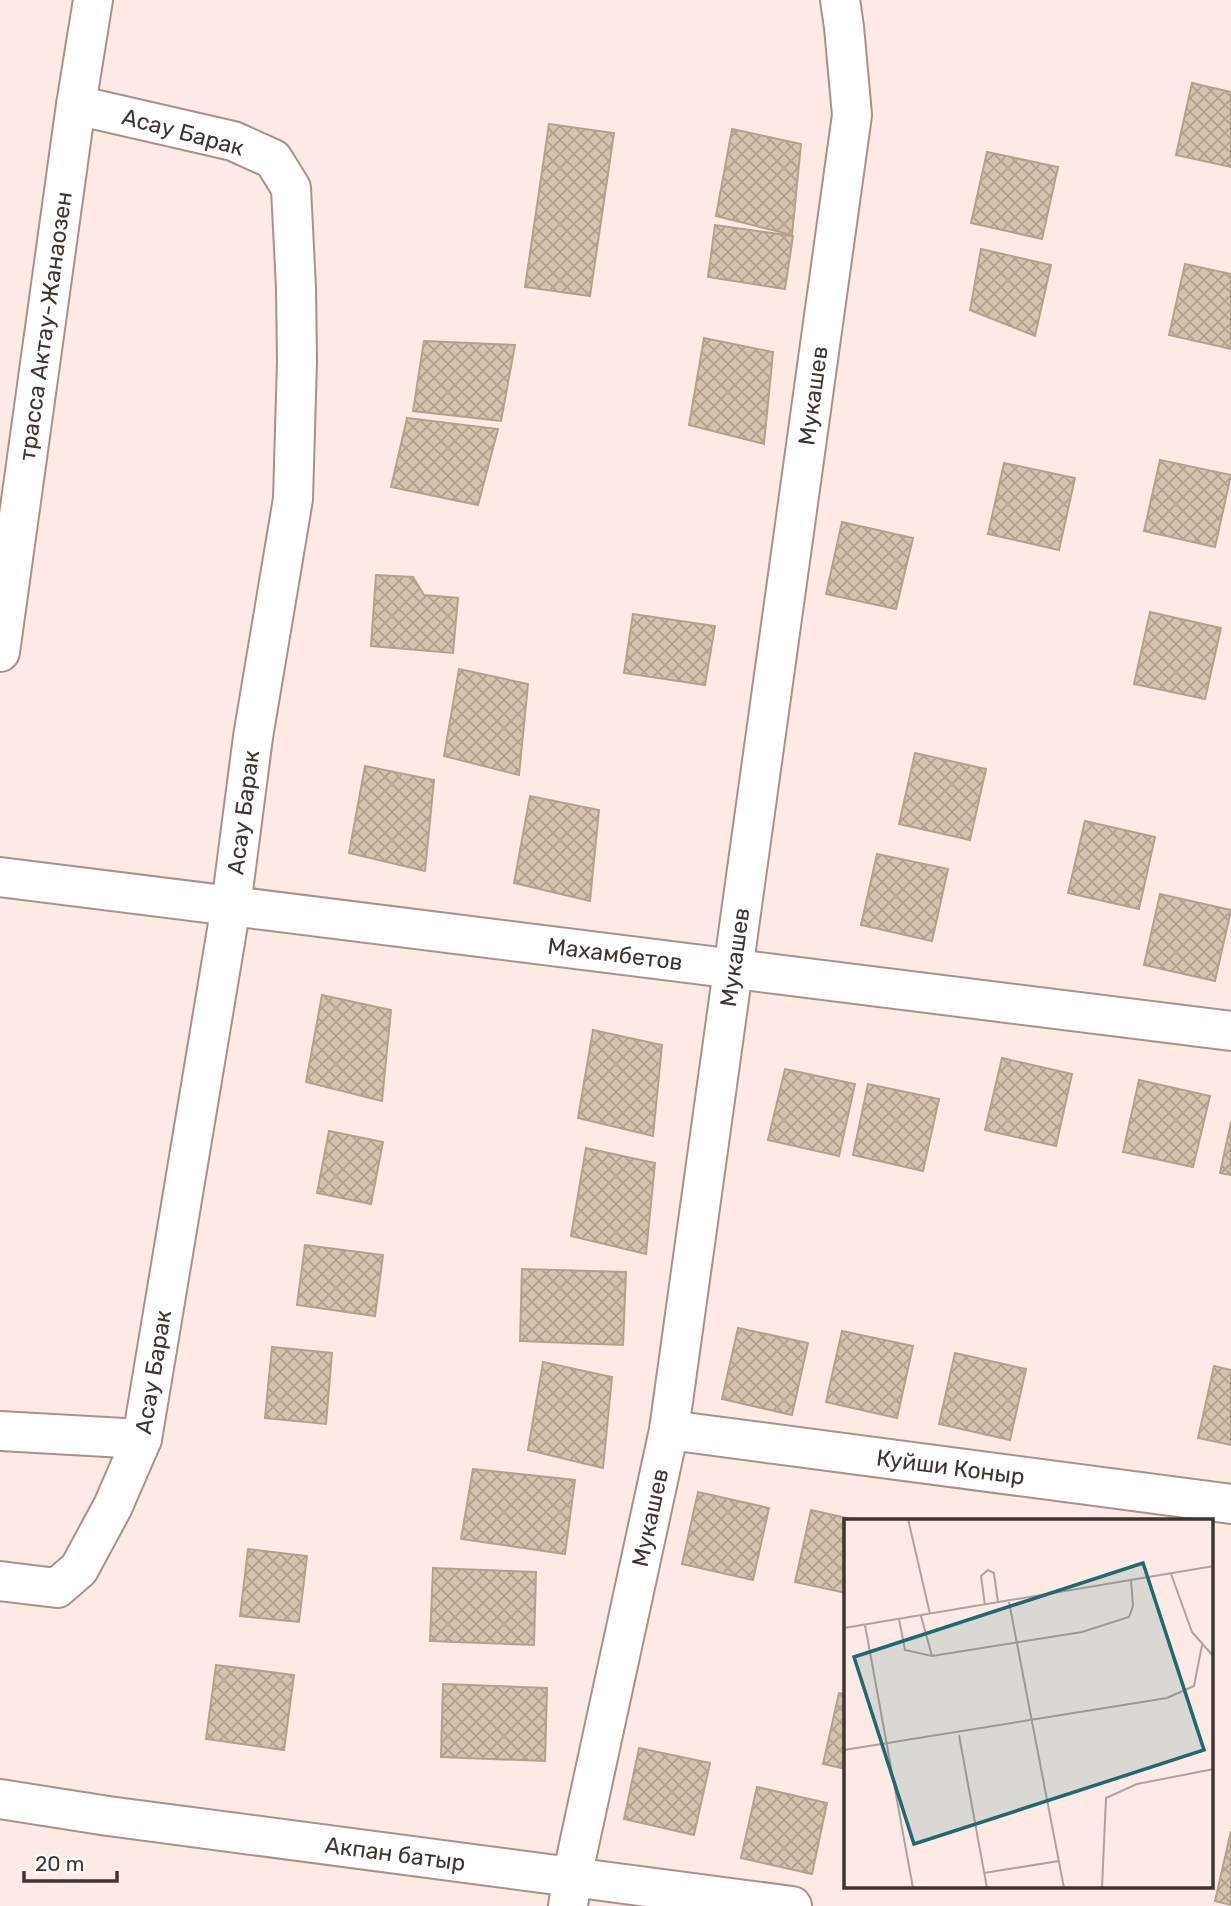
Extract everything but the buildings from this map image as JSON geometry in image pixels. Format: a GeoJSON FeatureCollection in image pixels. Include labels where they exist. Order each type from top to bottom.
{"type":"FeatureCollection","features":[{"type":"Feature","properties":{"kind":"street","name":"трасса Актау-Жанаозен"},"geometry":{"type":"LineString","coordinates":[[0,652],[93,0]]}},
{"type":"Feature","properties":{"kind":"street","name":"Мукашев"},"geometry":{"type":"LineString","coordinates":[[570,1891],[669,1430],[852,115],[840,0]]}},
{"type":"Feature","properties":{"kind":"street","name":"Асау Барак"},"geometry":{"type":"LineString","coordinates":[[0,1581],[57,1588],[79,1569],[113,1506],[142,1438],[231,906],[253,737],[293,499],[297,361],[291,188],[273,159],[233,141],[76,105]]}},
{"type":"Feature","properties":{"kind":"street","name":"Махамбетов"},"geometry":{"type":"LineString","coordinates":[[0,877],[1231,1031]]}},
{"type":"Feature","properties":{"kind":"street","name":"Куйши Коныр"},"geometry":{"type":"LineString","coordinates":[[669,1430],[1231,1504]]}},
{"type":"Feature","properties":{"kind":"street"},"geometry":{"type":"LineString","coordinates":[[0,1431],[142,1438]]}},
{"type":"Feature","properties":{"kind":"street","name":"Акпан батыр"},"geometry":{"type":"LineString","coordinates":[[0,1799],[570,1891],[792,1906]]}}]}
